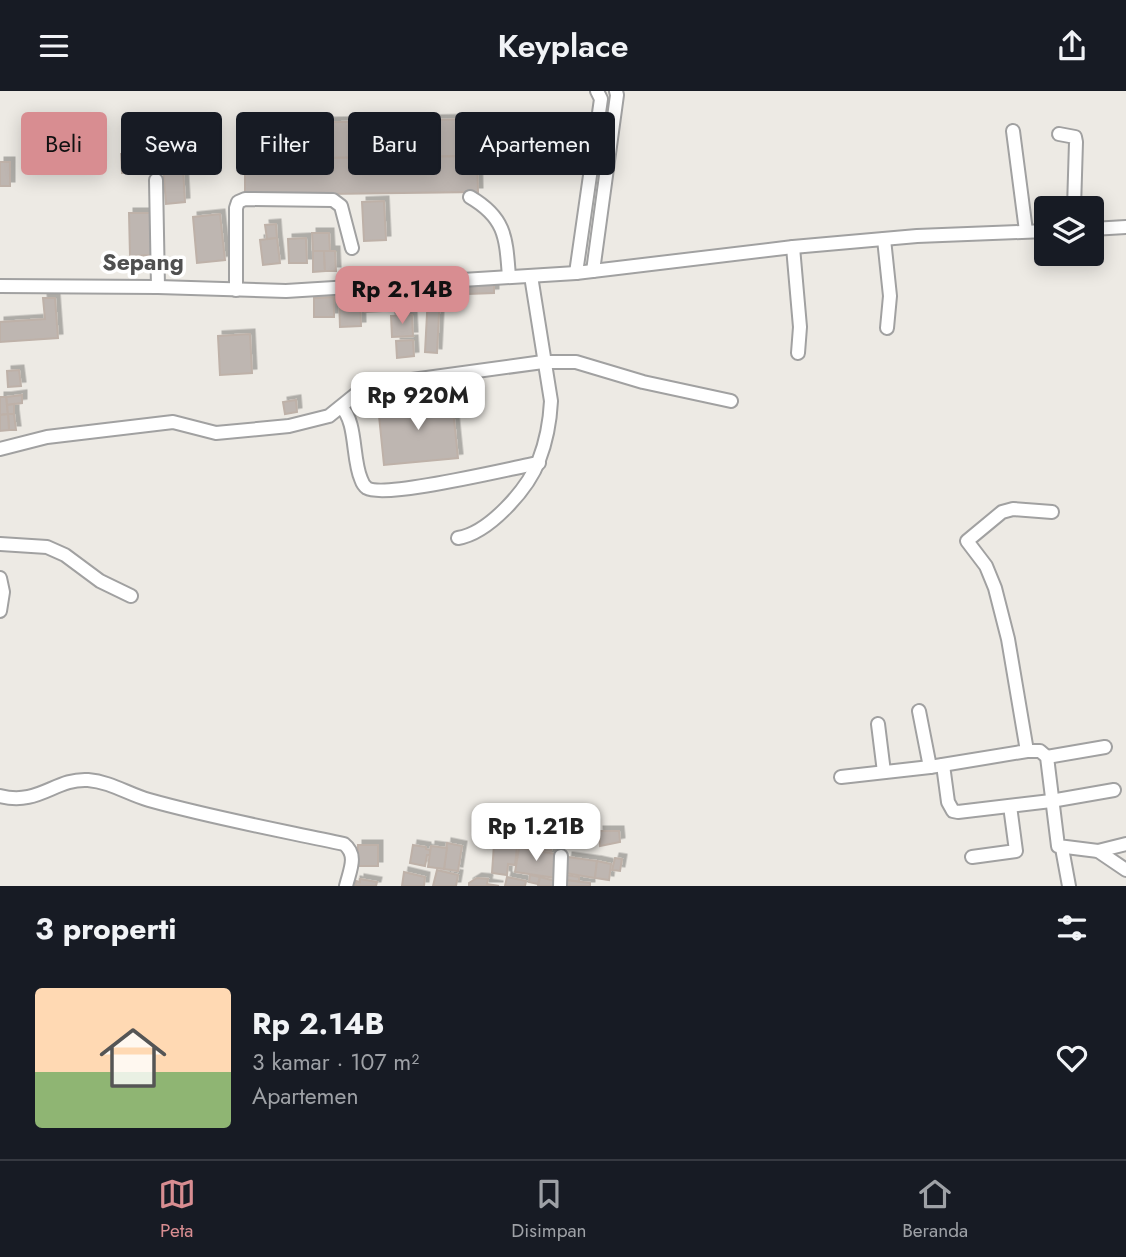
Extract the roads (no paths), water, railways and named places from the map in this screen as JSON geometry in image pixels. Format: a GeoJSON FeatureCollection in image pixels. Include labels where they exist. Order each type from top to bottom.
{"type":"FeatureCollection","features":[{"type":"Feature","properties":{"kind":"street"},"geometry":{"type":"LineString","coordinates":[[597,91],[601,99],[599,112]]}},
{"type":"Feature","properties":{"kind":"street"},"geometry":{"type":"LineString","coordinates":[[615,112],[616,91]]}},
{"type":"Feature","properties":{"kind":"street"},"geometry":{"type":"LineString","coordinates":[[1013,131],[1026,231]]}},
{"type":"Feature","properties":{"kind":"street"},"geometry":{"type":"LineString","coordinates":[[1059,134],[1075,137],[1074,196]]}},
{"type":"Feature","properties":{"kind":"street"},"geometry":{"type":"LineString","coordinates":[[576,273],[590,175]]}},
{"type":"Feature","properties":{"kind":"street"},"geometry":{"type":"LineString","coordinates":[[593,271],[606,175]]}},
{"type":"Feature","properties":{"kind":"street"},"geometry":{"type":"LineString","coordinates":[[156,180],[158,287]]}},
{"type":"Feature","properties":{"kind":"street"},"geometry":{"type":"LineString","coordinates":[[470,197],[494,213],[501,226],[509,277]]}},
{"type":"Feature","properties":{"kind":"street"},"geometry":{"type":"LineString","coordinates":[[236,291],[236,208],[238,202],[245,199],[333,200],[341,206],[352,248]]}},
{"type":"Feature","properties":{"kind":"street"},"geometry":{"type":"LineString","coordinates":[[584,220],[600,221]]}},
{"type":"Feature","properties":{"kind":"street"},"geometry":{"type":"LineString","coordinates":[[1104,228],[1126,227]]}},
{"type":"Feature","properties":{"kind":"street"},"geometry":{"type":"LineString","coordinates":[[0,286],[286,291],[576,273],[793,247],[1034,231]]}},
{"type":"Feature","properties":{"kind":"street"},"geometry":{"type":"LineString","coordinates":[[884,239],[890,296],[887,328]]}},
{"type":"Feature","properties":{"kind":"street"},"geometry":{"type":"LineString","coordinates":[[793,247],[800,327],[797,353]]}},
{"type":"Feature","properties":{"kind":"street"},"geometry":{"type":"LineString","coordinates":[[458,538],[481,529],[499,515],[520,492],[538,463],[551,418],[551,401],[531,276]]}},
{"type":"Feature","properties":{"kind":"street"},"geometry":{"type":"LineString","coordinates":[[0,449],[47,437],[173,422],[216,433],[289,426],[329,416],[360,391],[390,383],[543,362],[576,362],[643,382],[731,401]]}},
{"type":"Feature","properties":{"kind":"street"},"geometry":{"type":"LineString","coordinates":[[341,407],[346,411],[349,420],[362,482],[369,489],[395,490],[538,463]]}},
{"type":"Feature","properties":{"kind":"street"},"geometry":{"type":"LineString","coordinates":[[1027,751],[1008,639],[995,588],[986,566],[967,541],[1002,512],[1013,509],[1052,512]]}},
{"type":"Feature","properties":{"kind":"street"},"geometry":{"type":"LineString","coordinates":[[0,544],[47,547],[65,555],[100,581],[131,596]]}},
{"type":"Feature","properties":{"kind":"street"},"geometry":{"type":"LineString","coordinates":[[0,578],[0,611]]}},
{"type":"Feature","properties":{"kind":"street"},"geometry":{"type":"LineString","coordinates":[[919,711],[953,811],[1051,801],[1114,790]]}},
{"type":"Feature","properties":{"kind":"street"},"geometry":{"type":"LineString","coordinates":[[878,724],[884,772]]}},
{"type":"Feature","properties":{"kind":"street"},"geometry":{"type":"LineString","coordinates":[[1047,757],[1105,747]]}},
{"type":"Feature","properties":{"kind":"street"},"geometry":{"type":"LineString","coordinates":[[841,777],[1040,751],[1047,757],[1056,842],[1062,848],[1069,886]]}},
{"type":"Feature","properties":{"kind":"street"},"geometry":{"type":"LineString","coordinates":[[0,796],[11,798],[39,795],[67,782],[88,780],[113,784],[149,800],[344,844],[353,856],[346,886]]}},
{"type":"Feature","properties":{"kind":"street"},"geometry":{"type":"LineString","coordinates":[[972,857],[1016,851],[1010,806]]}},
{"type":"Feature","properties":{"kind":"street"},"geometry":{"type":"LineString","coordinates":[[1062,848],[1098,851],[1126,844]]}},
{"type":"Feature","properties":{"kind":"street"},"geometry":{"type":"LineString","coordinates":[[1098,851],[1126,870]]}},
{"type":"Feature","properties":{"kind":"street"},"geometry":{"type":"LineString","coordinates":[[560,886],[561,856]]}},
{"type":"Feature","properties":{"kind":"district","name":"Sepang"},"geometry":{"type":"Point","coordinates":[143,262]}}]}
